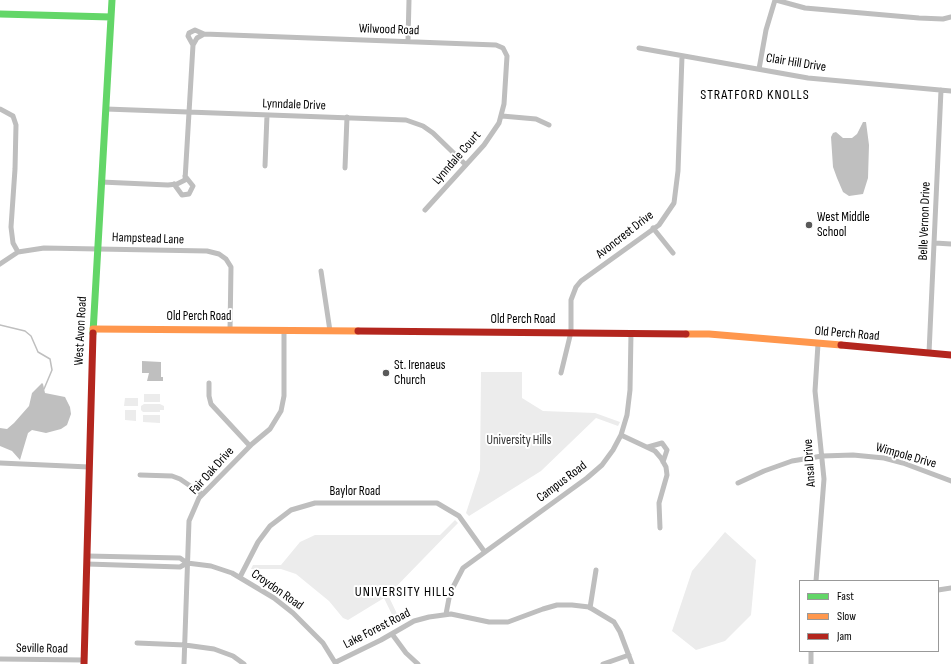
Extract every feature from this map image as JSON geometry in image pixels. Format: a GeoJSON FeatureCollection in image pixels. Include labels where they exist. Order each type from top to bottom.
{"type":"FeatureCollection","features":[{"type":"Feature","properties":{"kind":"street","name":"West Avon Road"},"geometry":{"type":"LineString","coordinates":[[84,662],[93,329],[112,0]]}},
{"type":"Feature","properties":{"kind":"street"},"geometry":{"type":"LineString","coordinates":[[408,41],[409,0]]}},
{"type":"Feature","properties":{"kind":"street"},"geometry":{"type":"LineString","coordinates":[[759,69],[766,30],[776,0],[806,8],[919,18],[943,19],[951,17]]}},
{"type":"Feature","properties":{"kind":"street"},"geometry":{"type":"LineString","coordinates":[[0,14],[111,17]]}},
{"type":"Feature","properties":{"kind":"street","name":"Wilwood Road"},"geometry":{"type":"LineString","coordinates":[[174,184],[182,195],[189,194],[193,186],[185,176],[193,45],[189,39],[189,33],[195,30],[204,34],[496,45],[503,48],[507,56],[502,116]]}},
{"type":"Feature","properties":{"kind":"street"},"geometry":{"type":"LineString","coordinates":[[193,45],[197,38],[204,34]]}},
{"type":"Feature","properties":{"kind":"street","name":"Clair Hill Drive"},"geometry":{"type":"LineString","coordinates":[[639,48],[808,78],[951,91]]}},
{"type":"Feature","properties":{"kind":"street","name":"Avoncrest Drive"},"geometry":{"type":"LineString","coordinates":[[561,373],[571,332],[571,300],[576,287],[581,281],[659,225],[674,203],[676,190],[682,56]]}},
{"type":"Feature","properties":{"kind":"street","name":"Belle Vernon Drive"},"geometry":{"type":"LineString","coordinates":[[930,353],[941,90]]}},
{"type":"Feature","properties":{"kind":"street"},"geometry":{"type":"LineString","coordinates":[[0,109],[13,116],[16,125],[11,227],[13,243],[18,252]]}},
{"type":"Feature","properties":{"kind":"street","name":"Lynndale Drive"},"geometry":{"type":"LineString","coordinates":[[106,109],[406,120],[423,126],[466,165]]}},
{"type":"Feature","properties":{"kind":"street"},"geometry":{"type":"LineString","coordinates":[[265,166],[267,115]]}},
{"type":"Feature","properties":{"kind":"street"},"geometry":{"type":"LineString","coordinates":[[502,116],[536,119],[549,125]]}},
{"type":"Feature","properties":{"kind":"street","name":"Lynndale Court"},"geometry":{"type":"LineString","coordinates":[[425,210],[491,136],[502,116]]}},
{"type":"Feature","properties":{"kind":"street"},"geometry":{"type":"LineString","coordinates":[[345,168],[347,117]]}},
{"type":"Feature","properties":{"kind":"street"},"geometry":{"type":"LineString","coordinates":[[101,182],[174,184],[182,182],[185,176]]}},
{"type":"Feature","properties":{"kind":"street"},"geometry":{"type":"LineString","coordinates":[[653,228],[673,253]]}},
{"type":"Feature","properties":{"kind":"street"},"geometry":{"type":"LineString","coordinates":[[935,243],[951,244]]}},
{"type":"Feature","properties":{"kind":"street","name":"Hampstead Lane"},"geometry":{"type":"LineString","coordinates":[[0,264],[18,252],[44,248],[207,251],[219,254],[226,259],[230,267],[230,330]]}},
{"type":"Feature","properties":{"kind":"street"},"geometry":{"type":"LineString","coordinates":[[321,270],[330,330]]}},
{"type":"Feature","properties":{"kind":"street","name":"Old Perch Road"},"geometry":{"type":"LineString","coordinates":[[93,329],[708,334],[951,355]]}},
{"type":"Feature","properties":{"kind":"street","name":"Fair Oak Drive"},"geometry":{"type":"LineString","coordinates":[[184,664],[189,521],[202,494],[250,446],[270,429],[283,405],[284,330]]}},
{"type":"Feature","properties":{"kind":"street","name":"Campus Road"},"geometry":{"type":"LineString","coordinates":[[446,614],[450,593],[463,568],[587,478],[602,465],[621,435],[627,415],[630,390],[631,333]]}},
{"type":"Feature","properties":{"kind":"street","name":"Ansal Drive"},"geometry":{"type":"LineString","coordinates":[[816,580],[824,479],[815,391],[818,344]]}},
{"type":"Feature","properties":{"kind":"street"},"geometry":{"type":"LineString","coordinates":[[209,383],[209,396],[211,404],[250,446]]}},
{"type":"Feature","properties":{"kind":"street"},"geometry":{"type":"LineString","coordinates":[[621,435],[655,451],[663,462],[667,475],[659,503],[660,528]]}},
{"type":"Feature","properties":{"kind":"street"},"geometry":{"type":"LineString","coordinates":[[648,447],[662,443],[667,450],[663,462]]}},
{"type":"Feature","properties":{"kind":"street","name":"Wimpole Drive"},"geometry":{"type":"LineString","coordinates":[[738,483],[782,465],[822,456],[853,455],[884,458],[951,480]]}},
{"type":"Feature","properties":{"kind":"street"},"geometry":{"type":"LineString","coordinates":[[0,463],[89,467]]}},
{"type":"Feature","properties":{"kind":"street"},"geometry":{"type":"LineString","coordinates":[[140,476],[172,476],[180,479],[202,494]]}},
{"type":"Feature","properties":{"kind":"street","name":"Baylor Road"},"geometry":{"type":"LineString","coordinates":[[240,577],[258,542],[270,526],[291,510],[314,503],[437,503],[459,516],[484,552]]}},
{"type":"Feature","properties":{"kind":"street","name":"Croydon Road"},"geometry":{"type":"LineString","coordinates":[[87,556],[180,558],[187,563],[211,566],[240,577],[274,598],[293,613],[323,643],[336,663]]}},
{"type":"Feature","properties":{"kind":"street","name":"Croydon Road"},"geometry":{"type":"LineString","coordinates":[[87,564],[180,567],[187,563]]}},
{"type":"Feature","properties":{"kind":"street"},"geometry":{"type":"LineString","coordinates":[[590,608],[596,570]]}},
{"type":"Feature","properties":{"kind":"street"},"geometry":{"type":"LineString","coordinates":[[939,590],[951,588]]}},
{"type":"Feature","properties":{"kind":"street","name":"Lake Forest Road"},"geometry":{"type":"LineString","coordinates":[[336,663],[414,621],[446,614],[489,622],[502,622],[557,605],[572,604],[590,608],[614,622],[632,664]]}},
{"type":"Feature","properties":{"kind":"street"},"geometry":{"type":"LineString","coordinates":[[392,634],[406,654],[418,664]]}},
{"type":"Feature","properties":{"kind":"street"},"geometry":{"type":"LineString","coordinates":[[137,643],[185,645],[214,649],[233,656],[244,664]]}},
{"type":"Feature","properties":{"kind":"street"},"geometry":{"type":"LineString","coordinates":[[811,664],[812,652]]}},
{"type":"Feature","properties":{"kind":"street"},"geometry":{"type":"LineString","coordinates":[[603,664],[629,656]]}},
{"type":"Feature","properties":{"kind":"street","name":"Seville Road"},"geometry":{"type":"LineString","coordinates":[[0,659],[84,662]]}},
{"type":"Feature","properties":{"kind":"green space","name":"University Hills"},"geometry":{"type":"Polygon","coordinates":[[[481,372],[522,372],[522,398],[543,411],[595,413],[620,422],[618,426],[596,418],[541,471],[469,516],[466,513],[480,470],[481,372]]]}},
{"type":"Feature","properties":{"kind":"green space"},"geometry":{"type":"Polygon","coordinates":[[[144,394],[160,394],[160,402],[144,402],[144,394]]]}},
{"type":"Feature","properties":{"kind":"green space"},"geometry":{"type":"Polygon","coordinates":[[[125,398],[138,398],[138,406],[124,406],[125,398]]]}},
{"type":"Feature","properties":{"kind":"green space"},"geometry":{"type":"Polygon","coordinates":[[[144,404],[160,404],[164,406],[164,410],[160,410],[160,412],[143,412],[141,410],[141,406],[144,404]]]}},
{"type":"Feature","properties":{"kind":"green space"},"geometry":{"type":"Polygon","coordinates":[[[125,410],[136,410],[136,421],[125,420],[125,410]]]}},
{"type":"Feature","properties":{"kind":"green space"},"geometry":{"type":"Polygon","coordinates":[[[143,415],[160,415],[160,423],[143,422],[143,415]]]}},
{"type":"Feature","properties":{"kind":"green space","name":"University Hills"},"geometry":{"type":"Polygon","coordinates":[[[455,520],[458,523],[388,595],[400,620],[396,623],[384,598],[348,620],[343,618],[329,601],[296,574],[281,569],[251,569],[253,565],[281,565],[300,542],[315,535],[440,535],[455,520]]]}},
{"type":"Feature","properties":{"kind":"green space"},"geometry":{"type":"Polygon","coordinates":[[[725,532],[756,560],[751,615],[725,641],[696,650],[672,631],[692,571],[725,532]]]}},
{"type":"Feature","properties":{"kind":"shaded area"},"geometry":{"type":"Polygon","coordinates":[[[863,122],[866,122],[869,145],[868,178],[863,194],[849,196],[843,192],[833,167],[831,137],[833,133],[836,132],[843,138],[852,138],[857,134],[863,122]]]}},
{"type":"Feature","properties":{"kind":"shaded area"},"geometry":{"type":"Polygon","coordinates":[[[142,361],[161,362],[161,377],[163,377],[163,381],[147,381],[149,373],[142,373],[142,361]]]}},
{"type":"Feature","properties":{"kind":"shaded area"},"geometry":{"type":"Polygon","coordinates":[[[42,383],[45,393],[65,397],[70,407],[71,414],[67,425],[61,429],[46,433],[32,430],[28,433],[20,460],[12,451],[0,446],[0,428],[7,429],[14,423],[29,406],[32,393],[42,383]]]}},
{"type":"Feature","properties":{"kind":"waterway"},"geometry":{"type":"LineString","coordinates":[[0,325],[25,331],[31,336],[38,352],[50,359],[52,370],[44,389]]}},
{"type":"Feature","properties":{"kind":"traffic: fast"},"geometry":{"type":"LineString","coordinates":[[93,333],[112,0]]}},
{"type":"Feature","properties":{"kind":"traffic: fast"},"geometry":{"type":"LineString","coordinates":[[0,14],[111,17]]}},
{"type":"Feature","properties":{"kind":"traffic: slow"},"geometry":{"type":"LineString","coordinates":[[93,329],[358,331]]}},
{"type":"Feature","properties":{"kind":"traffic: slow"},"geometry":{"type":"LineString","coordinates":[[686,334],[709,334],[841,345]]}},
{"type":"Feature","properties":{"kind":"traffic: jam"},"geometry":{"type":"LineString","coordinates":[[358,331],[686,334]]}},
{"type":"Feature","properties":{"kind":"traffic: jam"},"geometry":{"type":"LineString","coordinates":[[84,664],[93,333]]}},
{"type":"Feature","properties":{"kind":"traffic: jam"},"geometry":{"type":"LineString","coordinates":[[841,345],[951,355]]}},
{"type":"Feature","properties":{"kind":"place","name":"West Middle School"},"geometry":{"type":"Point","coordinates":[809,225]}},
{"type":"Feature","properties":{"kind":"place","name":"St. Irenaeus Church"},"geometry":{"type":"Point","coordinates":[386,373]}},
{"type":"Feature","properties":{"kind":"district","name":"STRATFORD KNOLLS"},"geometry":{"type":"Point","coordinates":[755,95]}},
{"type":"Feature","properties":{"kind":"district","name":"UNIVERSITY HILLS"},"geometry":{"type":"Point","coordinates":[405,592]}}]}
